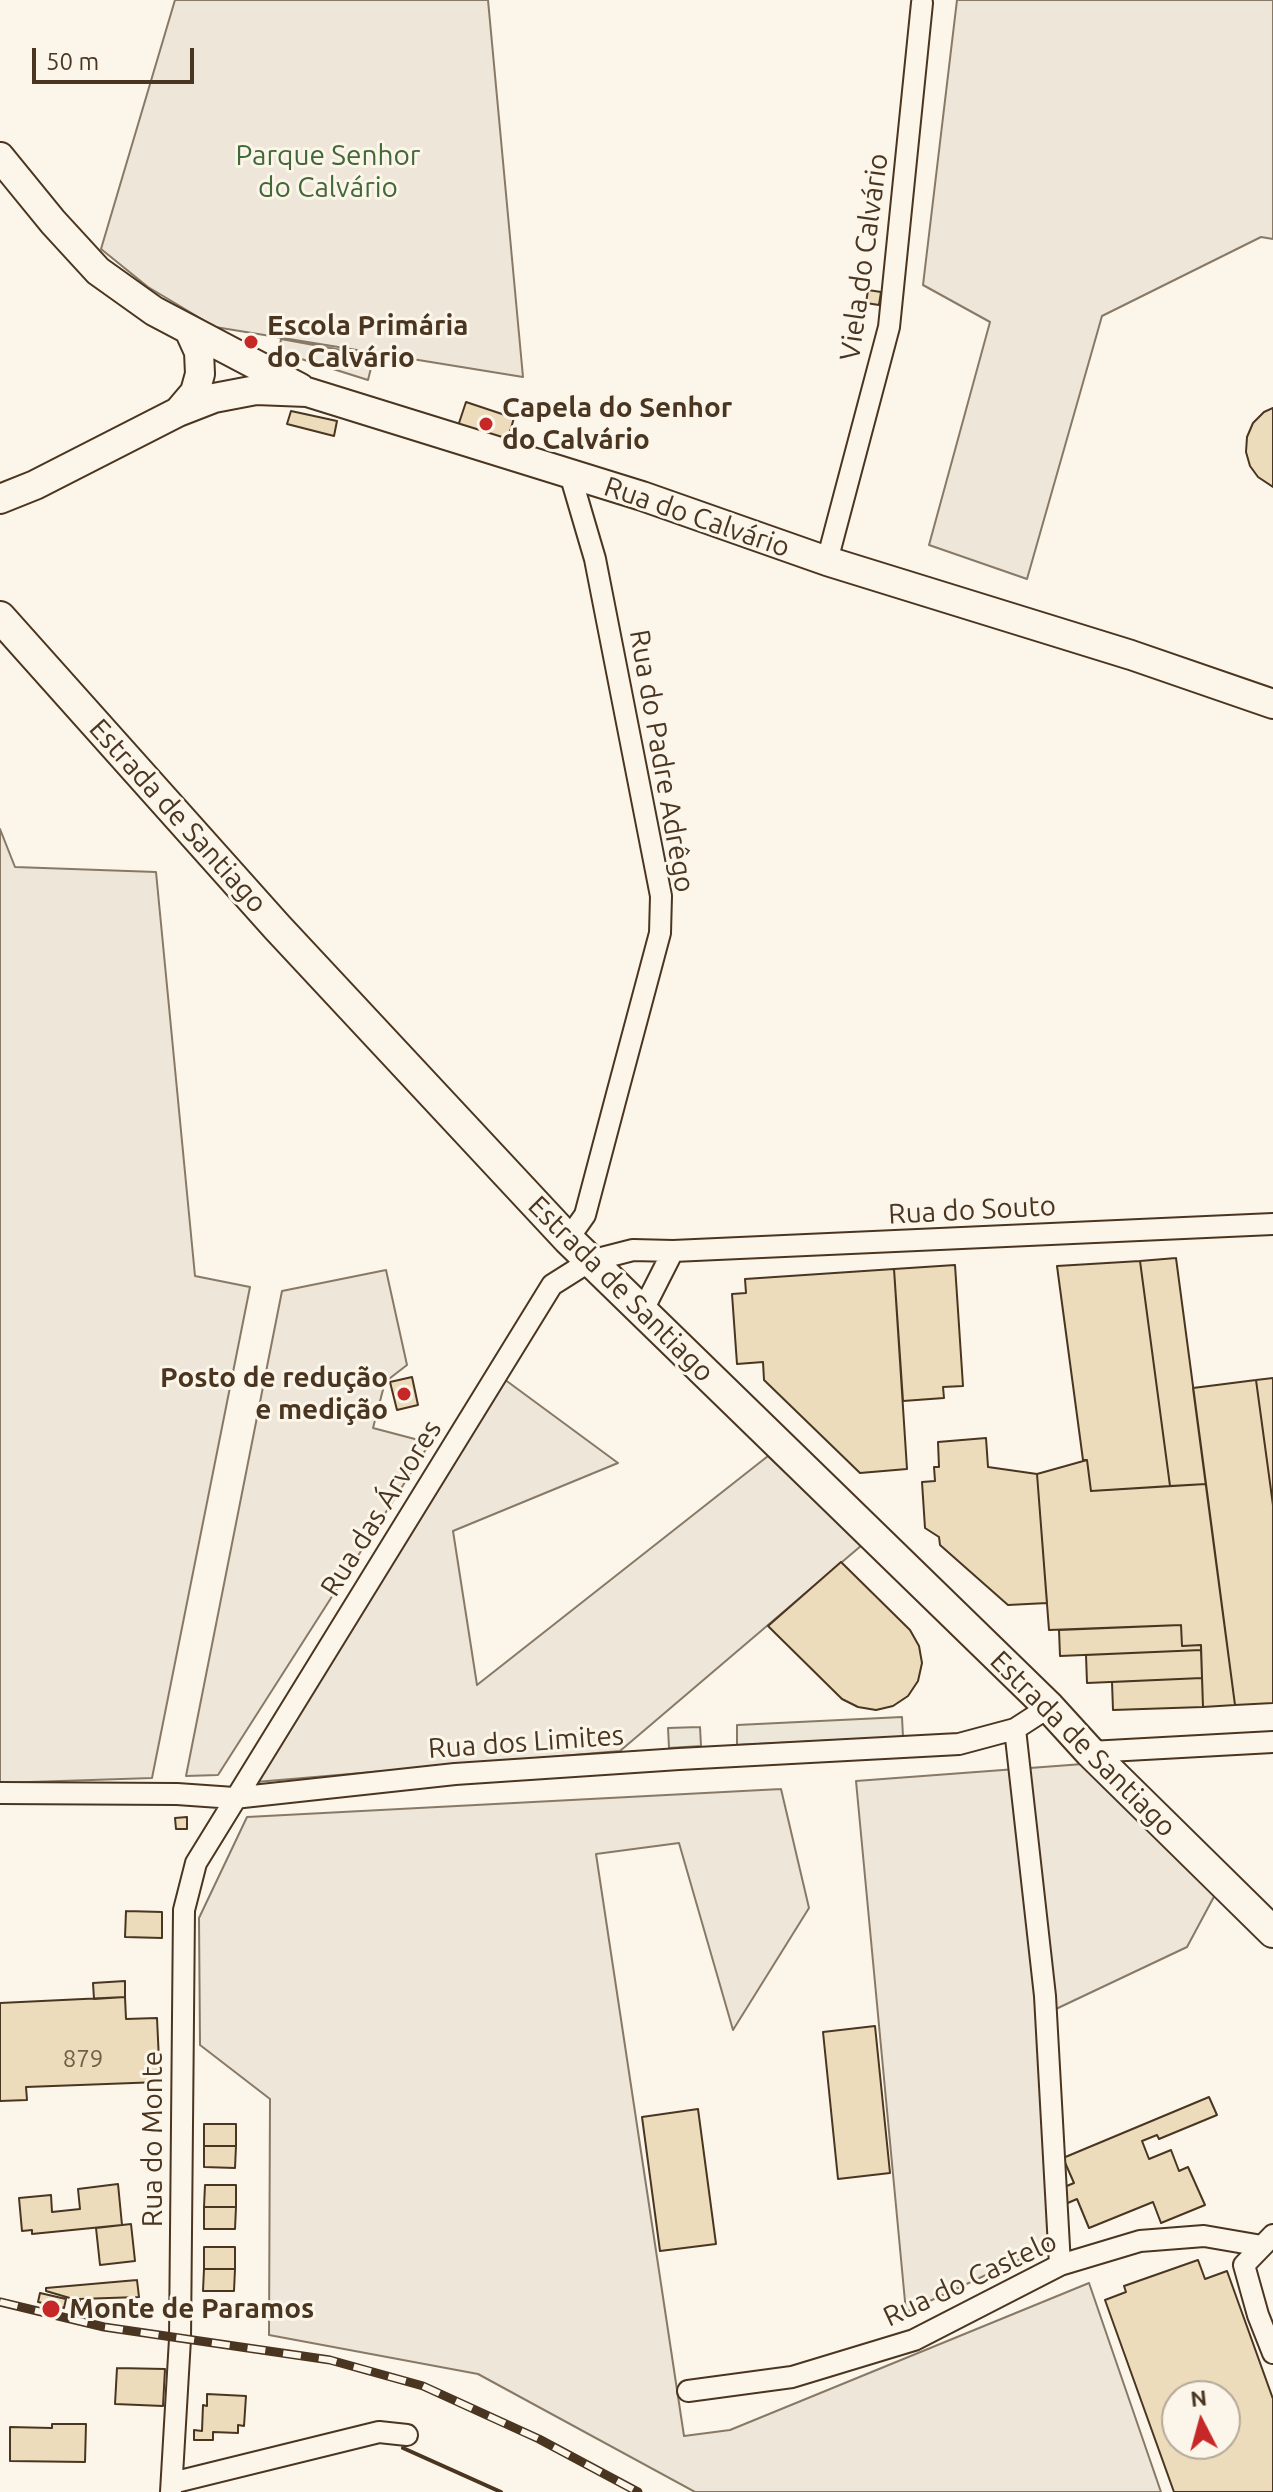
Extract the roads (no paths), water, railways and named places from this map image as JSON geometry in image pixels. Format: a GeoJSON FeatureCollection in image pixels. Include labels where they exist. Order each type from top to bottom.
{"type":"FeatureCollection","features":[{"type":"Feature","properties":{"kind":"main road"},"geometry":{"type":"LineString","coordinates":[[0,157],[98,271],[154,311],[307,392]]}},
{"type":"Feature","properties":{"kind":"main road"},"geometry":{"type":"LineString","coordinates":[[178,412],[195,392],[200,374],[199,352],[189,330]]}},
{"type":"Feature","properties":{"kind":"main road","name":"Rua do Calvário"},"geometry":{"type":"LineString","coordinates":[[0,499],[35,485],[178,412],[214,398],[256,390],[307,392],[642,496],[827,561],[1131,655],[1273,704]]}},
{"type":"Feature","properties":{"kind":"main road","name":"Rua do Calvário"},"geometry":{"type":"LineString","coordinates":[[0,512],[35,485]]}},
{"type":"Feature","properties":{"kind":"main road","name":"Estrada de Santiago"},"geometry":{"type":"LineString","coordinates":[[0,617],[277,927],[568,1239],[1049,1707],[1090,1752],[1273,1932]]}},
{"type":"Feature","properties":{"kind":"street","name":"Viela do Calvário"},"geometry":{"type":"LineString","coordinates":[[827,561],[889,327],[922,3]]}},
{"type":"Feature","properties":{"kind":"street","name":"Rua do Padre Adrêgo"},"geometry":{"type":"LineString","coordinates":[[568,1239],[585,1215],[660,933],[661,896],[595,559],[570,474]]}},
{"type":"Feature","properties":{"kind":"street","name":"Rua do Souto"},"geometry":{"type":"LineString","coordinates":[[590,1261],[633,1250],[673,1251],[1273,1224]]}},
{"type":"Feature","properties":{"kind":"street"},"geometry":{"type":"LineString","coordinates":[[642,1312],[673,1251]]}},
{"type":"Feature","properties":{"kind":"street","name":"Rua das Árvores"},"geometry":{"type":"LineString","coordinates":[[234,1798],[552,1285],[590,1261]]}},
{"type":"Feature","properties":{"kind":"street","name":"Rua dos Limites"},"geometry":{"type":"LineString","coordinates":[[0,1793],[177,1794],[234,1798],[455,1774],[959,1744],[1015,1729],[1049,1707]]}},
{"type":"Feature","properties":{"kind":"street"},"geometry":{"type":"LineString","coordinates":[[1015,1729],[1045,1996],[1060,2265]]}},
{"type":"Feature","properties":{"kind":"street"},"geometry":{"type":"LineString","coordinates":[[1090,1752],[1273,1742]]}},
{"type":"Feature","properties":{"kind":"street","name":"Rua do Monte"},"geometry":{"type":"LineString","coordinates":[[172,2488],[180,2339],[184,1910],[196,1863],[234,1798]]}},
{"type":"Feature","properties":{"kind":"street","name":"Rua do Castelo"},"geometry":{"type":"LineString","coordinates":[[688,2391],[792,2377],[914,2340],[1060,2265],[1140,2241],[1204,2236],[1268,2240]]}},
{"type":"Feature","properties":{"kind":"street"},"geometry":{"type":"LineString","coordinates":[[1268,2240],[1244,2265],[1273,2353]]}},
{"type":"Feature","properties":{"kind":"street"},"geometry":{"type":"LineString","coordinates":[[172,2488],[379,2432],[407,2435]]}},
{"type":"Feature","properties":{"kind":"railway"},"geometry":{"type":"LineString","coordinates":[[0,2302],[104,2327],[330,2360],[423,2386],[539,2439],[638,2492]]}},
{"type":"Feature","properties":{"kind":"place","name":"Escola Primária do Calvário"},"geometry":{"type":"Point","coordinates":[251,342]}},
{"type":"Feature","properties":{"kind":"place","name":"Capela do Senhor do Calvário"},"geometry":{"type":"Point","coordinates":[486,424]}},
{"type":"Feature","properties":{"kind":"place","name":"Posto de redução e medição"},"geometry":{"type":"Point","coordinates":[404,1394]}},
{"type":"Feature","properties":{"kind":"place","name":"Monte de Paramos"},"geometry":{"type":"Point","coordinates":[51,2309]}},
{"type":"Feature","properties":{"kind":"park label","name":"Parque Senhor do Calvário"},"geometry":{"type":"Point","coordinates":[328,172]}}]}
